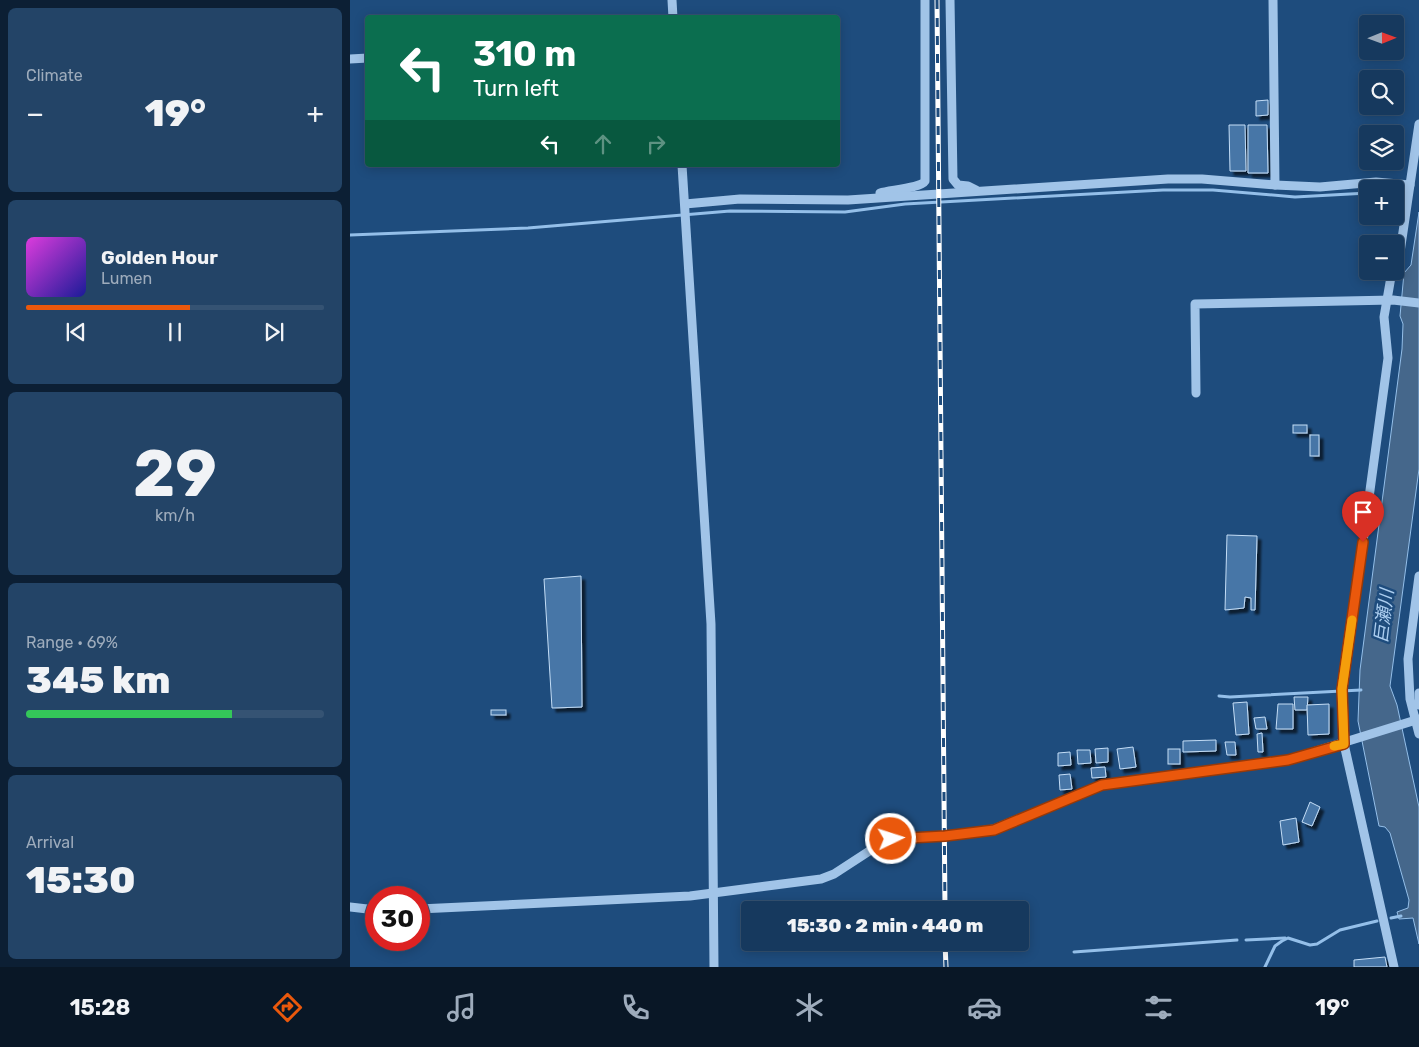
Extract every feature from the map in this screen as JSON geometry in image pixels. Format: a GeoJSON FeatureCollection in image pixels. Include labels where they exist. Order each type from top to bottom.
{"type":"FeatureCollection","features":[{"type":"Feature","properties":{"kind":"street"},"geometry":{"type":"LineString","coordinates":[[672,0],[673,15]]}},
{"type":"Feature","properties":{"kind":"street"},"geometry":{"type":"LineString","coordinates":[[868,198],[891,189],[919,186],[925,181],[925,0]]}},
{"type":"Feature","properties":{"kind":"street"},"geometry":{"type":"LineString","coordinates":[[950,0],[953,179],[958,185],[968,186],[976,190]]}},
{"type":"Feature","properties":{"kind":"street"},"geometry":{"type":"LineString","coordinates":[[1273,0],[1275,185]]}},
{"type":"Feature","properties":{"kind":"street"},"geometry":{"type":"LineString","coordinates":[[350,59],[365,58]]}},
{"type":"Feature","properties":{"kind":"street"},"geometry":{"type":"LineString","coordinates":[[1403,235],[1419,124]]}},
{"type":"Feature","properties":{"kind":"street"},"geometry":{"type":"LineString","coordinates":[[682,167],[711,624],[714,967]]}},
{"type":"Feature","properties":{"kind":"street"},"geometry":{"type":"LineString","coordinates":[[685,205],[740,199],[868,198],[1168,179],[1210,179],[1320,187],[1376,182],[1410,187]]}},
{"type":"Feature","properties":{"kind":"street"},"geometry":{"type":"LineString","coordinates":[[1391,280],[1390,300],[1384,325],[1388,358],[1342,693],[1346,743],[1394,967]]}},
{"type":"Feature","properties":{"kind":"street"},"geometry":{"type":"LineString","coordinates":[[1196,393],[1194,304],[1390,300],[1419,303]]}},
{"type":"Feature","properties":{"kind":"street"},"geometry":{"type":"LineString","coordinates":[[1419,576],[1408,659],[1410,699],[1419,734]]}},
{"type":"Feature","properties":{"kind":"street"},"geometry":{"type":"LineString","coordinates":[[1419,692],[1419,705]]}},
{"type":"Feature","properties":{"kind":"street"},"geometry":{"type":"LineString","coordinates":[[430,908],[714,894],[821,879],[834,874],[876,846],[891,839],[945,836],[994,830],[1102,785],[1288,760],[1416,720]]}},
{"type":"Feature","properties":{"kind":"street"},"geometry":{"type":"LineString","coordinates":[[350,908],[365,909]]}},
{"type":"Feature","properties":{"kind":"water","name":"巨瀬川"},"geometry":{"type":"Polygon","coordinates":[[[1419,212],[1419,469],[1390,686],[1397,705],[1419,807],[1419,944],[1413,918],[1399,919],[1397,912],[1408,908],[1409,900],[1390,833],[1385,827],[1379,826],[1358,721],[1360,670],[1402,349],[1403,324],[1400,316],[1404,273],[1411,265],[1419,212]]]}},
{"type":"Feature","properties":{"kind":"building"},"geometry":{"type":"Polygon","coordinates":[[[1268,100],[1268,115],[1256,116],[1256,101],[1268,100]]]}},
{"type":"Feature","properties":{"kind":"building"},"geometry":{"type":"Polygon","coordinates":[[[1229,125],[1245,125],[1246,171],[1230,171],[1229,125]]]}},
{"type":"Feature","properties":{"kind":"building"},"geometry":{"type":"Polygon","coordinates":[[[1248,125],[1267,125],[1268,173],[1248,173],[1248,125]]]}},
{"type":"Feature","properties":{"kind":"building"},"geometry":{"type":"Polygon","coordinates":[[[1293,425],[1307,425],[1307,433],[1293,433],[1293,425]]]}},
{"type":"Feature","properties":{"kind":"building"},"geometry":{"type":"Polygon","coordinates":[[[1310,435],[1319,435],[1319,456],[1310,456],[1310,435]]]}},
{"type":"Feature","properties":{"kind":"building"},"geometry":{"type":"Polygon","coordinates":[[[1227,535],[1257,536],[1255,610],[1251,610],[1251,598],[1245,597],[1244,608],[1225,610],[1227,535]]]}},
{"type":"Feature","properties":{"kind":"building"},"geometry":{"type":"Polygon","coordinates":[[[581,576],[582,707],[552,708],[544,579],[581,576]]]}},
{"type":"Feature","properties":{"kind":"building"},"geometry":{"type":"Polygon","coordinates":[[[1294,697],[1308,697],[1307,710],[1295,710],[1294,697]]]}},
{"type":"Feature","properties":{"kind":"building"},"geometry":{"type":"Polygon","coordinates":[[[1247,702],[1249,734],[1236,735],[1233,703],[1247,702]]]}},
{"type":"Feature","properties":{"kind":"building"},"geometry":{"type":"Polygon","coordinates":[[[1278,704],[1293,704],[1293,729],[1276,729],[1278,704]]]}},
{"type":"Feature","properties":{"kind":"building"},"geometry":{"type":"Polygon","coordinates":[[[1329,704],[1329,734],[1308,735],[1307,705],[1329,704]]]}},
{"type":"Feature","properties":{"kind":"building"},"geometry":{"type":"Polygon","coordinates":[[[491,710],[506,710],[506,715],[491,715],[491,710]]]}},
{"type":"Feature","properties":{"kind":"building"},"geometry":{"type":"Polygon","coordinates":[[[1265,717],[1267,729],[1256,729],[1254,718],[1265,717]]]}},
{"type":"Feature","properties":{"kind":"building"},"geometry":{"type":"Polygon","coordinates":[[[1262,733],[1263,752],[1258,752],[1257,734],[1262,733]]]}},
{"type":"Feature","properties":{"kind":"building"},"geometry":{"type":"Polygon","coordinates":[[[1216,740],[1216,751],[1183,752],[1183,741],[1216,740]]]}},
{"type":"Feature","properties":{"kind":"building"},"geometry":{"type":"Polygon","coordinates":[[[1225,742],[1235,742],[1236,755],[1227,755],[1225,742]]]}},
{"type":"Feature","properties":{"kind":"building"},"geometry":{"type":"Polygon","coordinates":[[[1133,747],[1136,767],[1120,769],[1117,749],[1133,747]]]}},
{"type":"Feature","properties":{"kind":"building"},"geometry":{"type":"Polygon","coordinates":[[[1108,748],[1108,762],[1096,763],[1095,749],[1108,748]]]}},
{"type":"Feature","properties":{"kind":"building"},"geometry":{"type":"Polygon","coordinates":[[[1168,749],[1180,749],[1180,764],[1168,764],[1168,749]]]}},
{"type":"Feature","properties":{"kind":"building"},"geometry":{"type":"Polygon","coordinates":[[[1077,750],[1090,750],[1091,763],[1078,764],[1077,750]]]}},
{"type":"Feature","properties":{"kind":"building"},"geometry":{"type":"Polygon","coordinates":[[[1070,752],[1071,765],[1058,766],[1058,753],[1070,752]]]}},
{"type":"Feature","properties":{"kind":"building"},"geometry":{"type":"Polygon","coordinates":[[[1105,767],[1106,777],[1092,778],[1091,768],[1105,767]]]}},
{"type":"Feature","properties":{"kind":"building"},"geometry":{"type":"Polygon","coordinates":[[[1070,774],[1072,789],[1060,790],[1059,775],[1070,774]]]}},
{"type":"Feature","properties":{"kind":"building"},"geometry":{"type":"Polygon","coordinates":[[[1310,802],[1320,807],[1312,826],[1302,822],[1310,802]]]}},
{"type":"Feature","properties":{"kind":"building"},"geometry":{"type":"Polygon","coordinates":[[[1296,818],[1299,842],[1283,845],[1280,821],[1296,818]]]}},
{"type":"Feature","properties":{"kind":"building"},"geometry":{"type":"Polygon","coordinates":[[[1385,957],[1387,967],[1354,967],[1354,960],[1385,957]]]}},
{"type":"Feature","properties":{"kind":"waterway"},"geometry":{"type":"LineString","coordinates":[[350,235],[528,228],[730,211],[845,212],[905,204],[1163,190],[1213,190],[1295,197],[1359,193]]}},
{"type":"Feature","properties":{"kind":"waterway"},"geometry":{"type":"LineString","coordinates":[[1219,696],[1361,690]]}},
{"type":"Feature","properties":{"kind":"waterway"},"geometry":{"type":"LineString","coordinates":[[1391,918],[1401,916]]}},
{"type":"Feature","properties":{"kind":"waterway"},"geometry":{"type":"LineString","coordinates":[[1265,967],[1275,946],[1288,938],[1310,945],[1317,944],[1340,930],[1377,921]]}},
{"type":"Feature","properties":{"kind":"waterway"},"geometry":{"type":"LineString","coordinates":[[1246,940],[1285,938]]}},
{"type":"Feature","properties":{"kind":"waterway"},"geometry":{"type":"LineString","coordinates":[[1074,952],[1237,940]]}},
{"type":"Feature","properties":{"kind":"railway"},"geometry":{"type":"LineString","coordinates":[[937,0],[945,901]]}},
{"type":"Feature","properties":{"kind":"railway"},"geometry":{"type":"LineString","coordinates":[[945,951],[946,967]]}},
{"type":"Feature","properties":{"kind":"slow traffic"},"geometry":{"type":"LineString","coordinates":[[1334,746],[1344,744],[1342,689],[1352,620]]}},
{"type":"Feature","properties":{"kind":"route"},"geometry":{"type":"LineString","coordinates":[[891,839],[945,836],[994,830],[1102,785],[1288,760],[1344,744],[1342,689],[1363,542]]}}]}
